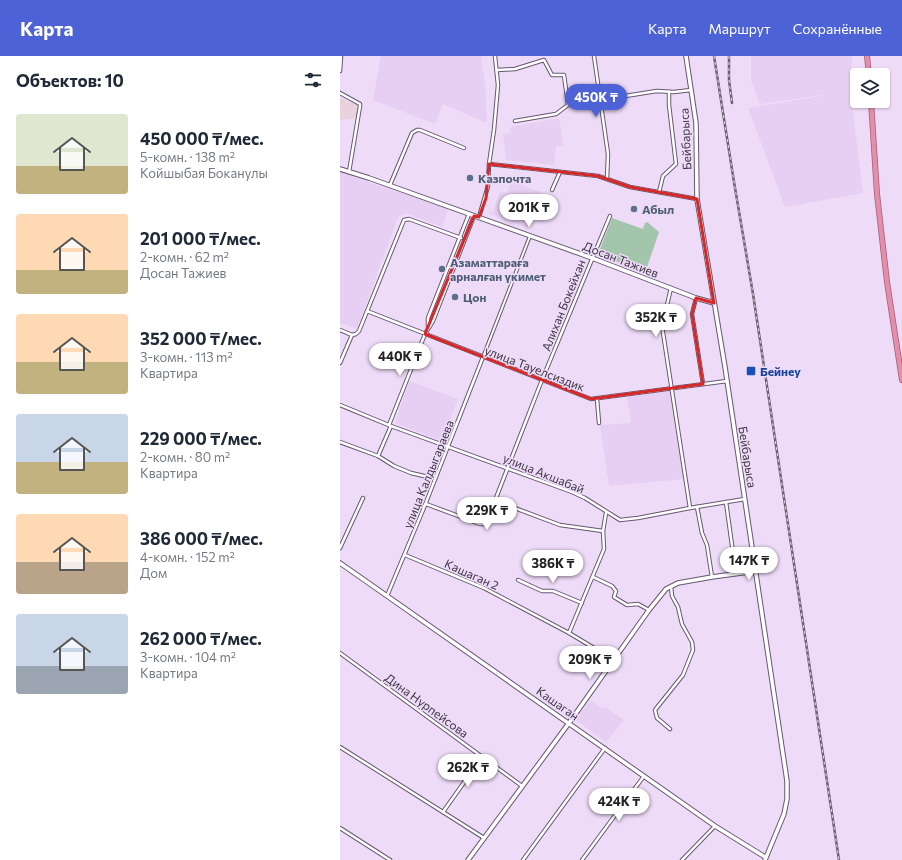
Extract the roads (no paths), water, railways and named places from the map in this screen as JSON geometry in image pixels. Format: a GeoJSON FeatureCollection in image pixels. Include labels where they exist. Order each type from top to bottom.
{"type":"FeatureCollection","features":[{"type":"Feature","properties":{"kind":"highway"},"geometry":{"type":"LineString","coordinates":[[867,56],[868,68]]}},
{"type":"Feature","properties":{"kind":"highway"},"geometry":{"type":"LineString","coordinates":[[871,108],[877,194],[886,275],[902,380]]}},
{"type":"Feature","properties":{"kind":"street"},"geometry":{"type":"LineString","coordinates":[[340,71],[341,56]]}},
{"type":"Feature","properties":{"kind":"street"},"geometry":{"type":"LineString","coordinates":[[479,217],[488,186],[489,164],[497,99],[497,70],[495,56]]}},
{"type":"Feature","properties":{"kind":"street"},"geometry":{"type":"LineString","coordinates":[[594,56],[608,154],[607,179]]}},
{"type":"Feature","properties":{"kind":"street","name":"Бейбарыса"},"geometry":{"type":"LineString","coordinates":[[686,56],[696,123],[697,199],[727,381],[782,739],[788,792],[784,814],[764,859]]}},
{"type":"Feature","properties":{"kind":"street"},"geometry":{"type":"LineString","coordinates":[[497,70],[515,69],[544,60],[552,75],[564,75],[568,105]]}},
{"type":"Feature","properties":{"kind":"street"},"geometry":{"type":"LineString","coordinates":[[514,122],[556,114],[568,105],[658,91],[669,92],[692,90]]}},
{"type":"Feature","properties":{"kind":"street"},"geometry":{"type":"LineString","coordinates":[[659,192],[663,176],[676,164],[669,105],[669,92]]}},
{"type":"Feature","properties":{"kind":"street"},"geometry":{"type":"LineString","coordinates":[[340,93],[360,104],[349,172]]}},
{"type":"Feature","properties":{"kind":"street"},"geometry":{"type":"LineString","coordinates":[[390,185],[414,131],[420,130],[464,148]]}},
{"type":"Feature","properties":{"kind":"street"},"geometry":{"type":"LineString","coordinates":[[489,164],[598,176],[630,187],[697,199]]}},
{"type":"Feature","properties":{"kind":"street","name":"Досан Тажиев"},"geometry":{"type":"LineString","coordinates":[[340,169],[479,217],[696,298],[714,302]]}},
{"type":"Feature","properties":{"kind":"street"},"geometry":{"type":"LineString","coordinates":[[552,190],[560,172]]}},
{"type":"Feature","properties":{"kind":"street"},"geometry":{"type":"LineString","coordinates":[[428,327],[428,318],[470,214]]}},
{"type":"Feature","properties":{"kind":"street"},"geometry":{"type":"LineString","coordinates":[[378,456],[425,334],[433,321],[474,216]]}},
{"type":"Feature","properties":{"kind":"street","name":"Алихан Бокейхан"},"geometry":{"type":"LineString","coordinates":[[426,504],[480,524],[484,524],[488,521],[542,380],[610,216]]}},
{"type":"Feature","properties":{"kind":"street"},"geometry":{"type":"LineString","coordinates":[[340,330],[352,334],[356,334],[359,331],[404,220],[409,218],[461,238]]}},
{"type":"Feature","properties":{"kind":"street"},"geometry":{"type":"LineString","coordinates":[[483,357],[530,236]]}},
{"type":"Feature","properties":{"kind":"street"},"geometry":{"type":"LineString","coordinates":[[443,282],[447,284]]}},
{"type":"Feature","properties":{"kind":"street"},"geometry":{"type":"LineString","coordinates":[[671,288],[662,326],[690,508]]}},
{"type":"Feature","properties":{"kind":"street"},"geometry":{"type":"LineString","coordinates":[[696,298],[692,314],[702,384]]}},
{"type":"Feature","properties":{"kind":"street","name":"улица Тауелсиздик"},"geometry":{"type":"LineString","coordinates":[[367,311],[584,397],[597,399],[622,394],[727,381]]}},
{"type":"Feature","properties":{"kind":"street"},"geometry":{"type":"LineString","coordinates":[[340,363],[352,334]]}},
{"type":"Feature","properties":{"kind":"street","name":"улица Калдыгараева"},"geometry":{"type":"LineString","coordinates":[[387,596],[426,504],[483,357]]}},
{"type":"Feature","properties":{"kind":"street"},"geometry":{"type":"LineString","coordinates":[[597,399],[599,423]]}},
{"type":"Feature","properties":{"kind":"street","name":"улица Акшабай"},"geometry":{"type":"LineString","coordinates":[[340,405],[572,492],[585,498],[606,513],[623,520],[745,499]]}},
{"type":"Feature","properties":{"kind":"street"},"geometry":{"type":"LineString","coordinates":[[340,442],[378,456],[394,466],[411,473],[424,476],[437,476]]}},
{"type":"Feature","properties":{"kind":"street"},"geometry":{"type":"LineString","coordinates":[[340,548],[363,498]]}},
{"type":"Feature","properties":{"kind":"street"},"geometry":{"type":"LineString","coordinates":[[496,501],[560,525],[603,532]]}},
{"type":"Feature","properties":{"kind":"street"},"geometry":{"type":"LineString","coordinates":[[726,502],[736,574]]}},
{"type":"Feature","properties":{"kind":"street"},"geometry":{"type":"LineString","coordinates":[[697,507],[702,533],[707,545],[712,577]]}},
{"type":"Feature","properties":{"kind":"street"},"geometry":{"type":"LineString","coordinates":[[569,633],[604,549],[603,532],[606,513]]}},
{"type":"Feature","properties":{"kind":"street","name":"Кашаган 2"},"geometry":{"type":"LineString","coordinates":[[405,555],[484,588],[569,633],[614,660]]}},
{"type":"Feature","properties":{"kind":"street","name":"Кашаган"},"geometry":{"type":"LineString","coordinates":[[340,563],[764,859]]}},
{"type":"Feature","properties":{"kind":"street"},"geometry":{"type":"LineString","coordinates":[[468,860],[569,723],[649,610],[666,589],[671,586],[712,577],[756,571]]}},
{"type":"Feature","properties":{"kind":"street"},"geometry":{"type":"LineString","coordinates":[[593,576],[612,586],[616,591],[614,597],[627,605],[638,604],[649,610]]}},
{"type":"Feature","properties":{"kind":"street"},"geometry":{"type":"LineString","coordinates":[[518,580],[542,591],[553,591],[582,603]]}},
{"type":"Feature","properties":{"kind":"street"},"geometry":{"type":"LineString","coordinates":[[670,729],[657,718],[655,710],[683,675],[694,650],[692,642],[682,624],[678,607],[672,596],[671,586]]}},
{"type":"Feature","properties":{"kind":"street","name":"Дина Нурпейсова"},"geometry":{"type":"LineString","coordinates":[[340,653],[522,786]]}},
{"type":"Feature","properties":{"kind":"street"},"geometry":{"type":"LineString","coordinates":[[340,747],[484,838]]}},
{"type":"Feature","properties":{"kind":"street"},"geometry":{"type":"LineString","coordinates":[[523,860],[605,748]]}},
{"type":"Feature","properties":{"kind":"street"},"geometry":{"type":"LineString","coordinates":[[443,812],[482,757]]}},
{"type":"Feature","properties":{"kind":"street"},"geometry":{"type":"LineString","coordinates":[[582,860],[644,776]]}},
{"type":"Feature","properties":{"kind":"street"},"geometry":{"type":"LineString","coordinates":[[682,860],[715,826]]}},
{"type":"Feature","properties":{"kind":"street"},"geometry":{"type":"LineString","coordinates":[[340,828],[390,860]]}},
{"type":"Feature","properties":{"kind":"railway"},"geometry":{"type":"LineString","coordinates":[[714,56],[753,294],[839,860]]}},
{"type":"Feature","properties":{"kind":"railway"},"geometry":{"type":"LineString","coordinates":[[729,56],[729,80],[732,103]]}},
{"type":"Feature","properties":{"kind":"place","name":"Казпочта"},"geometry":{"type":"Point","coordinates":[470,178]}},
{"type":"Feature","properties":{"kind":"place","name":"Абыл"},"geometry":{"type":"Point","coordinates":[634,209]}},
{"type":"Feature","properties":{"kind":"place","name":"Азаматтараға арналған үкимет"},"geometry":{"type":"Point","coordinates":[442,269]}},
{"type":"Feature","properties":{"kind":"place","name":"Цон"},"geometry":{"type":"Point","coordinates":[455,297]}},
{"type":"Feature","properties":{"kind":"place","name":"Бейнеу"},"geometry":{"type":"Point","coordinates":[751,371]}}]}
